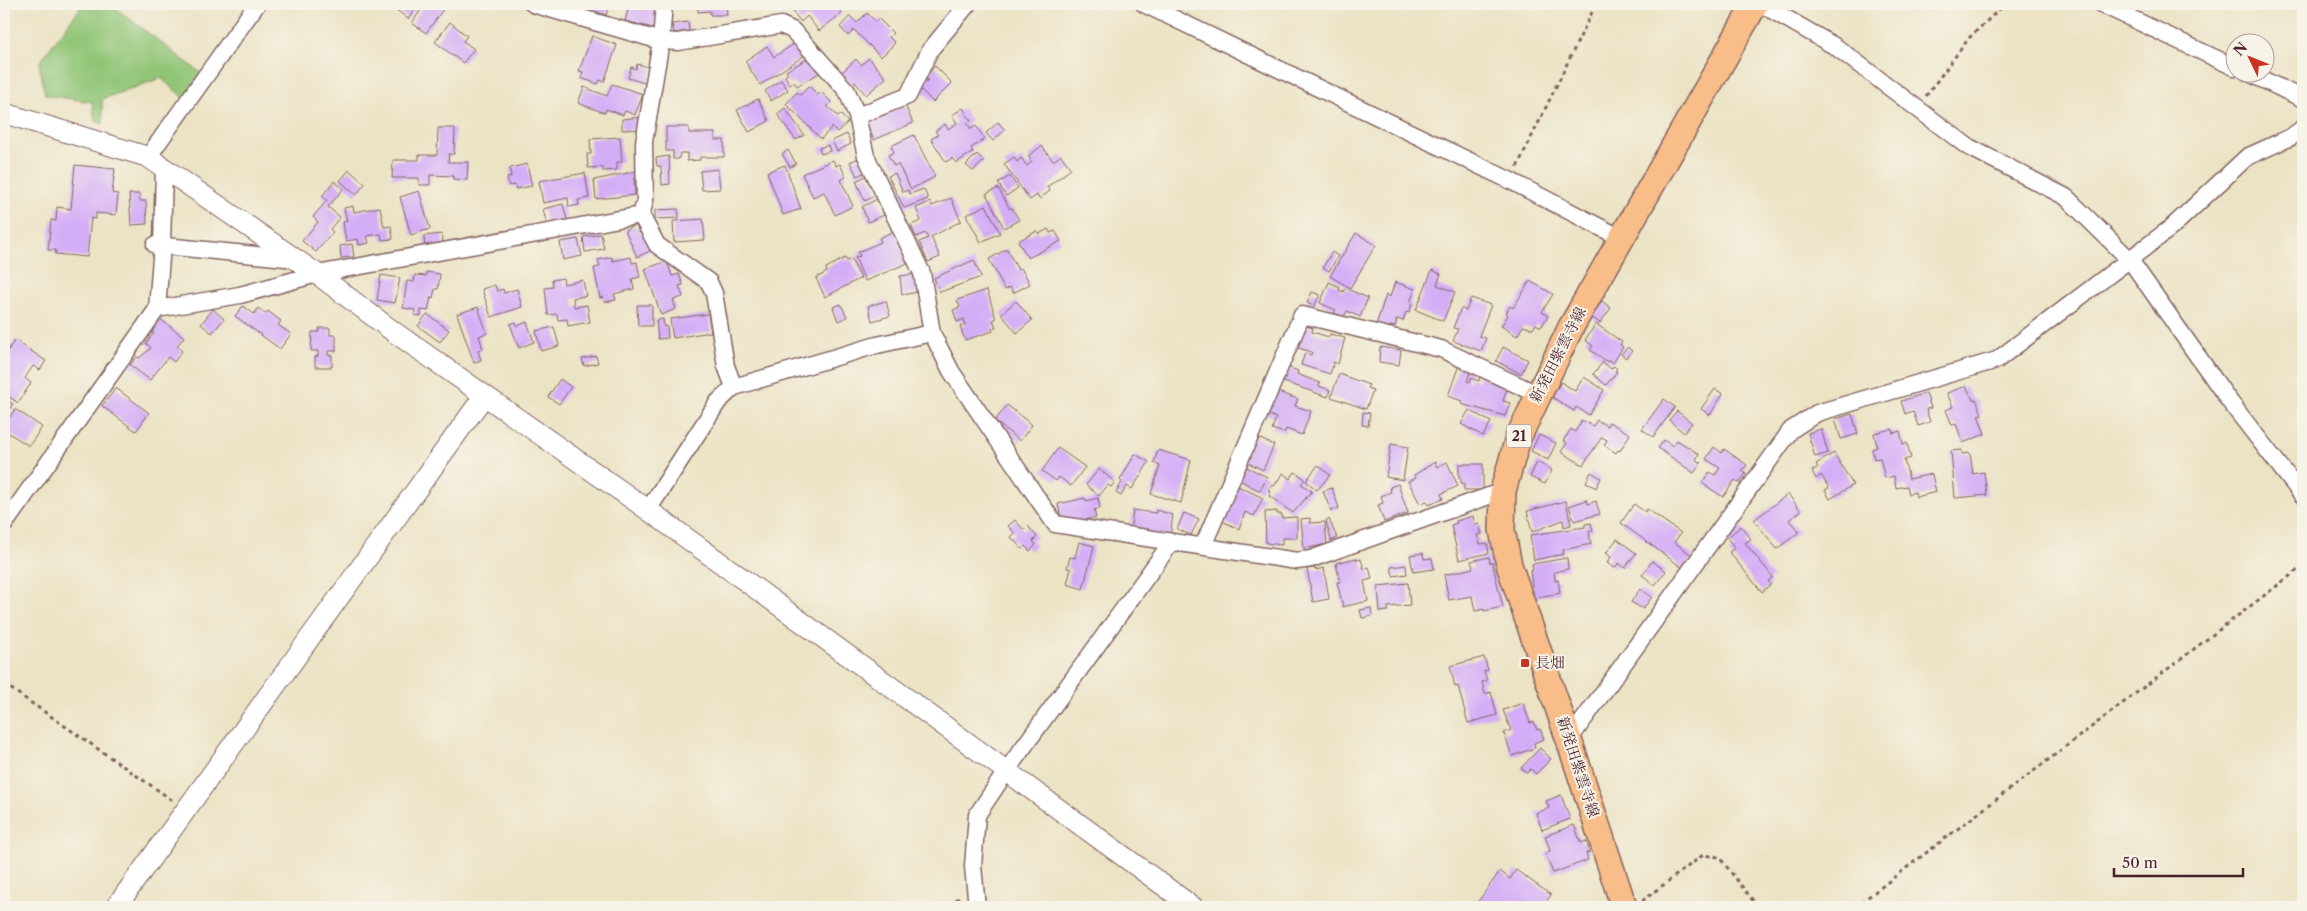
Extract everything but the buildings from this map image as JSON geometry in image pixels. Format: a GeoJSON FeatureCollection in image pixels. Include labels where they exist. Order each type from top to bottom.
{"type":"FeatureCollection","features":[{"type":"Feature","properties":{"kind":"main road","name":"新発田紫雲寺線"},"geometry":{"type":"LineString","coordinates":[[1632,904],[1569,740],[1509,565],[1502,530],[1504,491],[1518,438],[1571,327],[1755,4]]}},
{"type":"Feature","properties":{"kind":"street"},"geometry":{"type":"LineString","coordinates":[[148,157],[257,4]]}},
{"type":"Feature","properties":{"kind":"street"},"geometry":{"type":"LineString","coordinates":[[533,4],[661,41],[678,42],[781,25],[792,30],[847,92],[857,116],[866,156],[922,272],[932,333],[951,371],[1055,524],[1297,561],[1311,559],[1504,491]]}},
{"type":"Feature","properties":{"kind":"street"},"geometry":{"type":"LineString","coordinates":[[664,4],[661,41],[644,142],[645,201],[640,215],[657,245],[709,282],[714,293],[726,366],[734,387]]}},
{"type":"Feature","properties":{"kind":"street"},"geometry":{"type":"LineString","coordinates":[[857,116],[908,96],[930,50],[968,4]]}},
{"type":"Feature","properties":{"kind":"street"},"geometry":{"type":"LineString","coordinates":[[1144,4],[1510,181],[1621,238]]}},
{"type":"Feature","properties":{"kind":"street"},"geometry":{"type":"LineString","coordinates":[[1762,4],[1836,47],[1918,107],[1967,146],[2066,197],[2130,260],[2230,402],[2303,496]]}},
{"type":"Feature","properties":{"kind":"street"},"geometry":{"type":"LineString","coordinates":[[2101,4],[2224,62]]}},
{"type":"Feature","properties":{"kind":"street"},"geometry":{"type":"LineString","coordinates":[[2268,82],[2303,99]]}},
{"type":"Feature","properties":{"kind":"street"},"geometry":{"type":"LineString","coordinates":[[4,113],[148,157],[317,274],[484,396],[648,510],[1193,907]]}},
{"type":"Feature","properties":{"kind":"street"},"geometry":{"type":"LineString","coordinates":[[1569,740],[1791,430],[1817,413],[1997,360],[2172,227],[2247,157],[2291,137],[2303,128]]}},
{"type":"Feature","properties":{"kind":"street"},"geometry":{"type":"LineString","coordinates":[[4,525],[157,309],[164,169]]}},
{"type":"Feature","properties":{"kind":"street"},"geometry":{"type":"LineString","coordinates":[[157,309],[240,295],[317,274],[640,215]]}},
{"type":"Feature","properties":{"kind":"street"},"geometry":{"type":"LineString","coordinates":[[159,245],[296,260]]}},
{"type":"Feature","properties":{"kind":"street"},"geometry":{"type":"LineString","coordinates":[[1203,546],[1302,316],[1442,349],[1538,394]]}},
{"type":"Feature","properties":{"kind":"street"},"geometry":{"type":"LineString","coordinates":[[648,510],[718,402],[734,387],[877,345],[932,333]]}},
{"type":"Feature","properties":{"kind":"street"},"geometry":{"type":"LineString","coordinates":[[116,907],[484,396]]}},
{"type":"Feature","properties":{"kind":"street"},"geometry":{"type":"LineString","coordinates":[[977,907],[973,866],[977,815],[1007,770],[1171,543]]}},
{"type":"Feature","properties":{"kind":"path"},"geometry":{"type":"LineString","coordinates":[[1510,181],[1596,4]]}},
{"type":"Feature","properties":{"kind":"path"},"geometry":{"type":"LineString","coordinates":[[1918,107],[1969,38],[2005,4]]}},
{"type":"Feature","properties":{"kind":"path"},"geometry":{"type":"LineString","coordinates":[[1855,907],[2303,566]]}},
{"type":"Feature","properties":{"kind":"path"},"geometry":{"type":"LineString","coordinates":[[4,684],[186,810]]}},
{"type":"Feature","properties":{"kind":"path"},"geometry":{"type":"LineString","coordinates":[[1632,904],[1703,855],[1719,857],[1758,907]]}},
{"type":"Feature","properties":{"kind":"green space"},"geometry":{"type":"Polygon","coordinates":[[[83,4],[110,4],[201,73],[184,98],[161,78],[102,99],[103,124],[95,121],[92,102],[45,95],[39,63],[83,4]]]}},
{"type":"Feature","properties":{"kind":"place","name":"長畑"},"geometry":{"type":"Point","coordinates":[1525,663]}}]}
